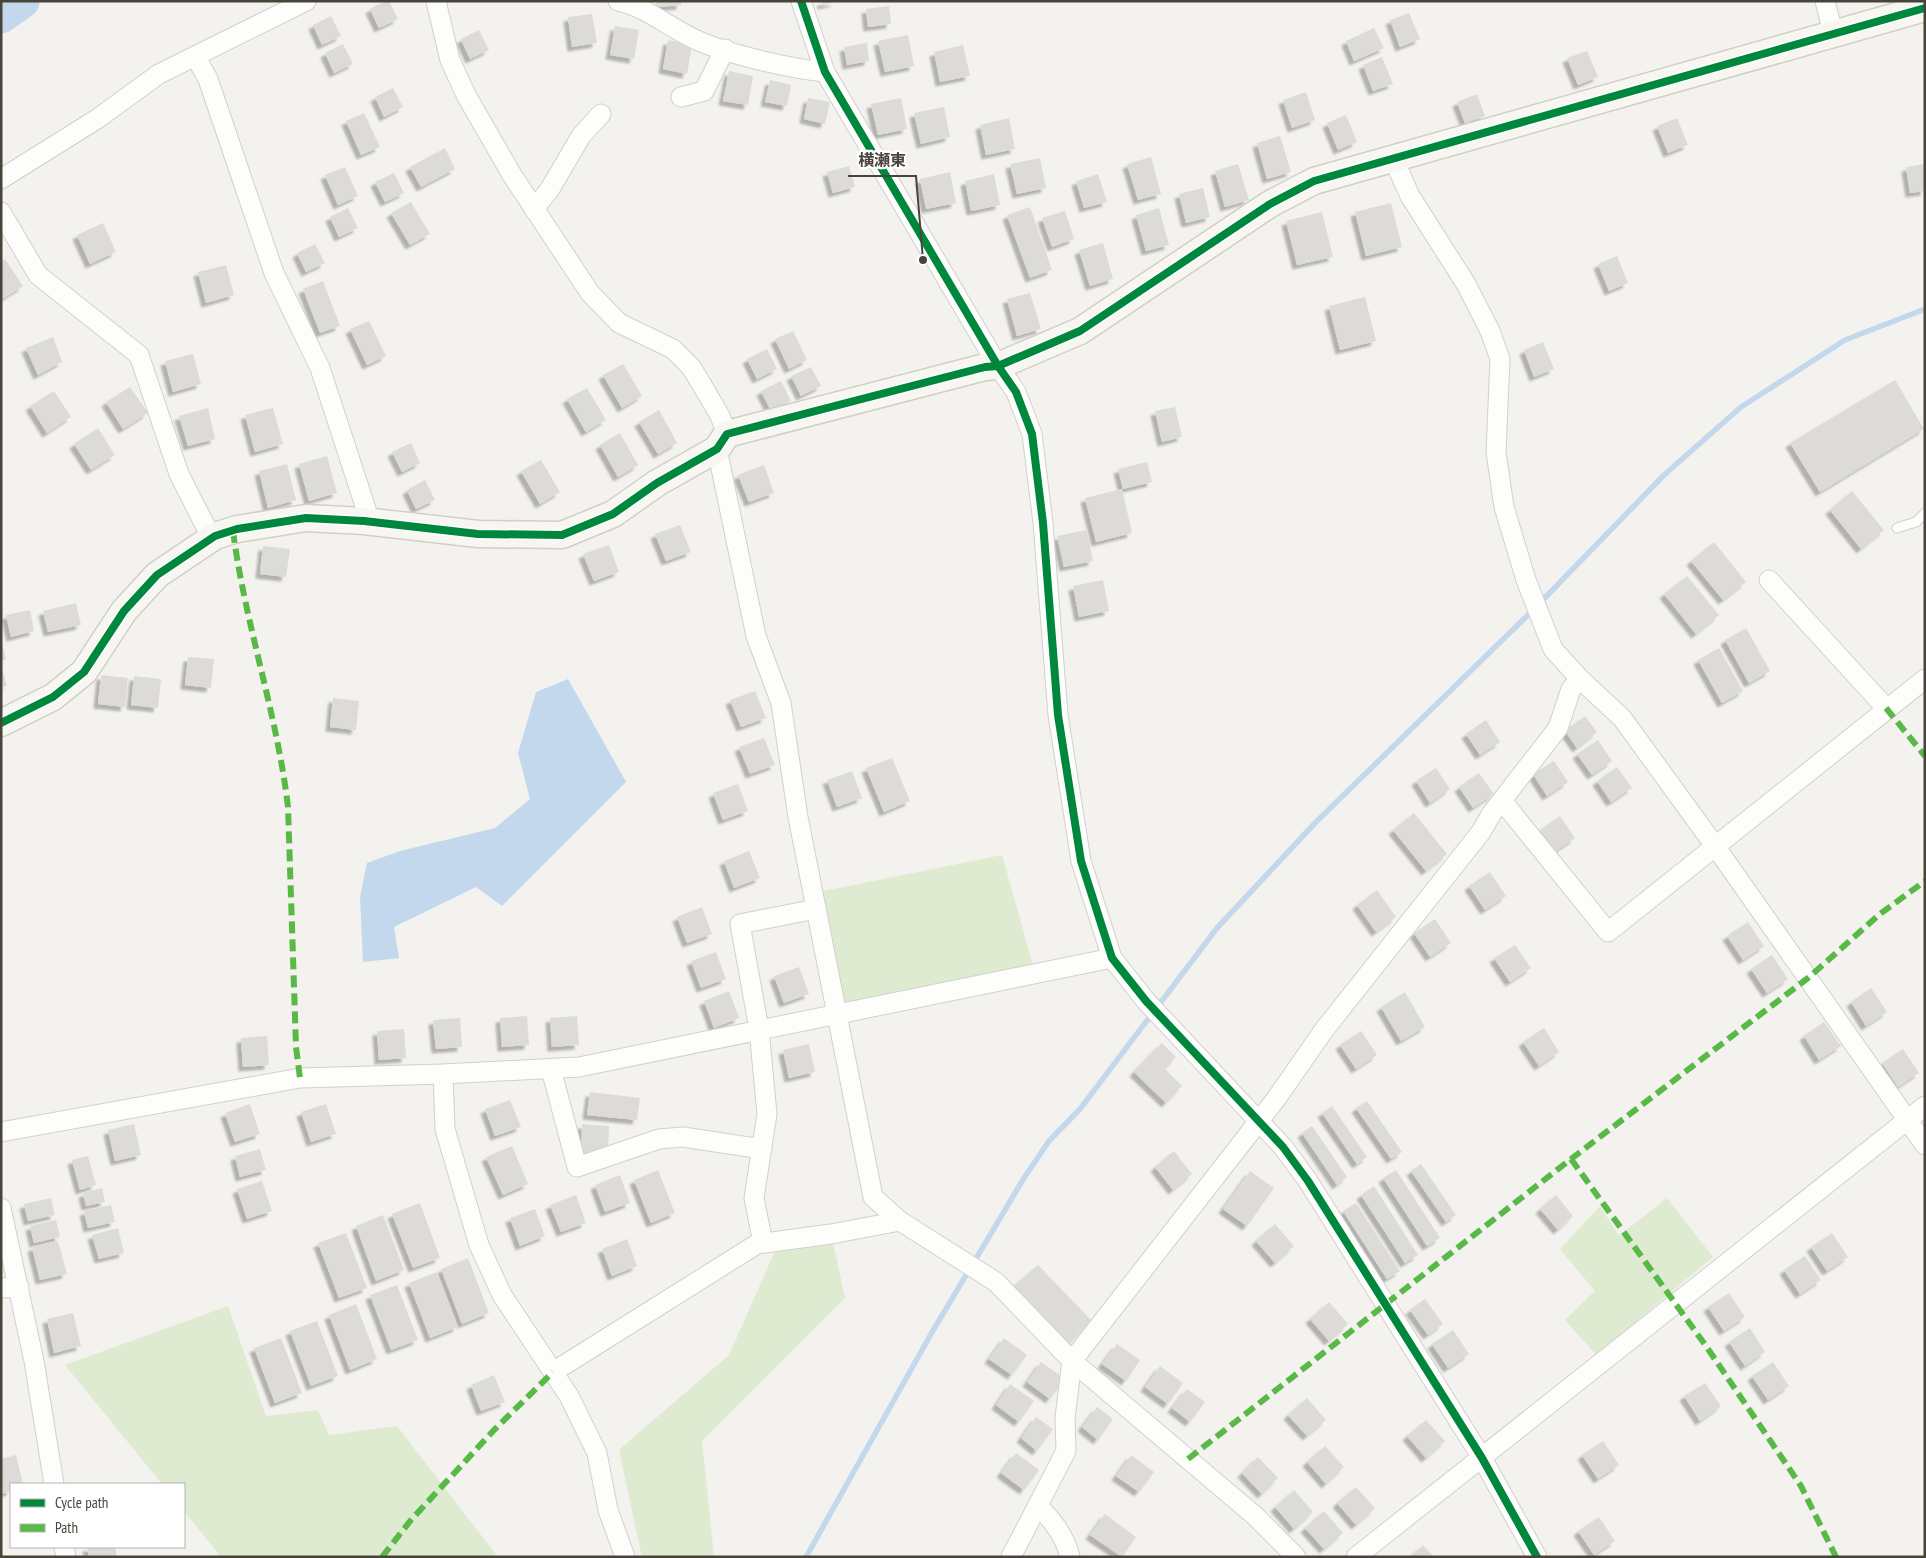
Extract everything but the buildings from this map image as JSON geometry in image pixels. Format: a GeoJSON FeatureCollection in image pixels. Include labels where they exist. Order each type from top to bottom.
{"type":"FeatureCollection","features":[{"type":"Feature","properties":{"kind":"street"},"geometry":{"type":"LineString","coordinates":[[1,179],[97,119],[159,74],[306,1]]}},
{"type":"Feature","properties":{"kind":"street"},"geometry":{"type":"LineString","coordinates":[[436,1],[450,60],[466,95],[534,209],[590,293],[619,323],[673,349],[691,367],[720,416],[722,442],[750,609],[756,636],[781,703],[798,817],[873,1197],[900,1221],[996,1282],[1072,1361],[1254,1515],[1296,1557]]}},
{"type":"Feature","properties":{"kind":"street"},"geometry":{"type":"LineString","coordinates":[[618,1],[631,4],[652,14],[700,42],[766,60],[825,72]]}},
{"type":"Feature","properties":{"kind":"street"},"geometry":{"type":"LineString","coordinates":[[801,1],[825,72],[998,366],[1016,392],[1032,434],[1043,523],[1058,715],[1081,861],[1112,958],[1146,1001],[1283,1147],[1308,1181],[1482,1458],[1536,1557]]}},
{"type":"Feature","properties":{"kind":"street"},"geometry":{"type":"LineString","coordinates":[[1825,1],[1833,33]]}},
{"type":"Feature","properties":{"kind":"street"},"geometry":{"type":"LineString","coordinates":[[1,723],[53,697],[84,672],[124,611],[158,575],[184,555],[212,539],[237,529],[306,518],[478,534],[562,535],[613,514],[657,483],[722,442],[984,367],[998,366],[1080,331],[1263,209],[1314,181],[1925,8]]}},
{"type":"Feature","properties":{"kind":"street"},"geometry":{"type":"LineString","coordinates":[[681,97],[704,91],[725,49]]}},
{"type":"Feature","properties":{"kind":"street"},"geometry":{"type":"LineString","coordinates":[[195,56],[208,78],[274,273],[320,368],[366,509],[364,522]]}},
{"type":"Feature","properties":{"kind":"street"},"geometry":{"type":"LineString","coordinates":[[534,209],[550,189],[581,136],[601,114]]}},
{"type":"Feature","properties":{"kind":"street"},"geometry":{"type":"LineString","coordinates":[[1393,158],[1410,196],[1466,284],[1490,331],[1500,359],[1496,452],[1504,507],[1531,594],[1553,649],[1580,679],[1622,718],[1715,846],[1925,1145]]}},
{"type":"Feature","properties":{"kind":"street"},"geometry":{"type":"LineString","coordinates":[[1,212],[38,275],[139,355],[179,474],[212,539]]}},
{"type":"Feature","properties":{"kind":"street"},"geometry":{"type":"LineString","coordinates":[[1769,580],[1886,708]]}},
{"type":"Feature","properties":{"kind":"street"},"geometry":{"type":"LineString","coordinates":[[1011,1557],[1066,1451],[1066,1418],[1072,1361],[1276,1099],[1324,1030],[1503,802],[1558,728],[1572,689],[1580,679]]}},
{"type":"Feature","properties":{"kind":"street"},"geometry":{"type":"LineString","coordinates":[[1503,802],[1608,932],[1886,708],[1925,679]]}},
{"type":"Feature","properties":{"kind":"street"},"geometry":{"type":"LineString","coordinates":[[763,1243],[754,1198],[767,1114],[759,1029],[740,924],[816,909]]}},
{"type":"Feature","properties":{"kind":"street"},"geometry":{"type":"LineString","coordinates":[[1,1132],[300,1078],[551,1070],[588,1065],[1112,958]]}},
{"type":"Feature","properties":{"kind":"street"},"geometry":{"type":"LineString","coordinates":[[551,1070],[577,1167],[659,1139],[683,1137],[762,1149]]}},
{"type":"Feature","properties":{"kind":"street"},"geometry":{"type":"LineString","coordinates":[[443,1074],[445,1129],[479,1245],[502,1295],[569,1396],[597,1453],[608,1510],[625,1557]]}},
{"type":"Feature","properties":{"kind":"street"},"geometry":{"type":"LineString","coordinates":[[1356,1557],[1482,1458],[1591,1368],[1925,1106]]}},
{"type":"Feature","properties":{"kind":"street"},"geometry":{"type":"LineString","coordinates":[[1,1208],[10,1288],[34,1361],[54,1483]]}},
{"type":"Feature","properties":{"kind":"street"},"geometry":{"type":"LineString","coordinates":[[554,1372],[727,1261],[757,1244],[831,1234],[900,1221]]}},
{"type":"Feature","properties":{"kind":"street"},"geometry":{"type":"LineString","coordinates":[[1038,1506],[1055,1523],[1068,1547],[1070,1557]]}},
{"type":"Feature","properties":{"kind":"lane"},"geometry":{"type":"LineString","coordinates":[[1897,528],[1916,522],[1925,513]]}},
{"type":"Feature","properties":{"kind":"green space"},"geometry":{"type":"Polygon","coordinates":[[[1002,855],[1035,972],[852,1005],[841,999],[819,892],[1002,855]]]}},
{"type":"Feature","properties":{"kind":"green space"},"geometry":{"type":"Polygon","coordinates":[[[1667,1198],[1713,1257],[1596,1355],[1565,1320],[1595,1291],[1560,1249],[1600,1206],[1619,1236],[1667,1198]]]}},
{"type":"Feature","properties":{"kind":"green space"},"geometry":{"type":"Polygon","coordinates":[[[833,1242],[845,1298],[702,1441],[714,1557],[642,1557],[619,1450],[729,1355],[775,1251],[833,1242]]]}},
{"type":"Feature","properties":{"kind":"green space"},"geometry":{"type":"Polygon","coordinates":[[[228,1306],[266,1416],[318,1410],[329,1435],[397,1426],[498,1557],[221,1557],[185,1512],[185,1483],[161,1483],[65,1365],[228,1306]]]}},
{"type":"Feature","properties":{"kind":"water"},"geometry":{"type":"Polygon","coordinates":[[[568,679],[626,782],[502,906],[476,887],[394,927],[399,958],[363,962],[360,897],[367,863],[400,851],[495,828],[530,799],[518,753],[536,692],[568,679]]]}},
{"type":"Feature","properties":{"kind":"waterway"},"geometry":{"type":"LineString","coordinates":[[1,16],[22,1]]}},
{"type":"Feature","properties":{"kind":"waterway"},"geometry":{"type":"LineString","coordinates":[[806,1557],[931,1334],[1024,1178],[1049,1141],[1080,1109],[1217,928],[1316,822],[1535,608],[1664,475],[1741,407],[1845,340],[1925,309]]}},
{"type":"Feature","properties":{"kind":"marked path"},"geometry":{"type":"LineString","coordinates":[[233,531],[238,566],[276,737],[288,807],[296,1047],[300,1078]]}},
{"type":"Feature","properties":{"kind":"marked path"},"geometry":{"type":"LineString","coordinates":[[1886,708],[1925,756]]}},
{"type":"Feature","properties":{"kind":"marked path"},"geometry":{"type":"LineString","coordinates":[[1188,1459],[1571,1159],[1808,978],[1880,914],[1925,881]]}},
{"type":"Feature","properties":{"kind":"marked path"},"geometry":{"type":"LineString","coordinates":[[1571,1159],[1706,1346],[1801,1486],[1836,1557]]}},
{"type":"Feature","properties":{"kind":"marked path"},"geometry":{"type":"LineString","coordinates":[[382,1557],[411,1520],[494,1430],[553,1372]]}},
{"type":"Feature","properties":{"kind":"cycle path"},"geometry":{"type":"LineString","coordinates":[[801,1],[825,72],[998,366],[1016,392],[1032,434],[1043,523],[1058,715],[1081,861],[1112,958],[1146,1001],[1283,1147],[1308,1181],[1482,1458],[1537,1557]]}},
{"type":"Feature","properties":{"kind":"cycle path"},"geometry":{"type":"LineString","coordinates":[[1,723],[53,697],[84,672],[124,611],[157,575],[215,536],[237,529],[306,518],[364,521],[478,534],[562,535],[613,514],[657,483],[717,449],[727,434],[985,367],[998,366],[1080,331],[1270,204],[1314,181],[1925,8]]}},
{"type":"Feature","properties":{"kind":"place","name":"横瀬東"},"geometry":{"type":"Point","coordinates":[923,260]}}]}
